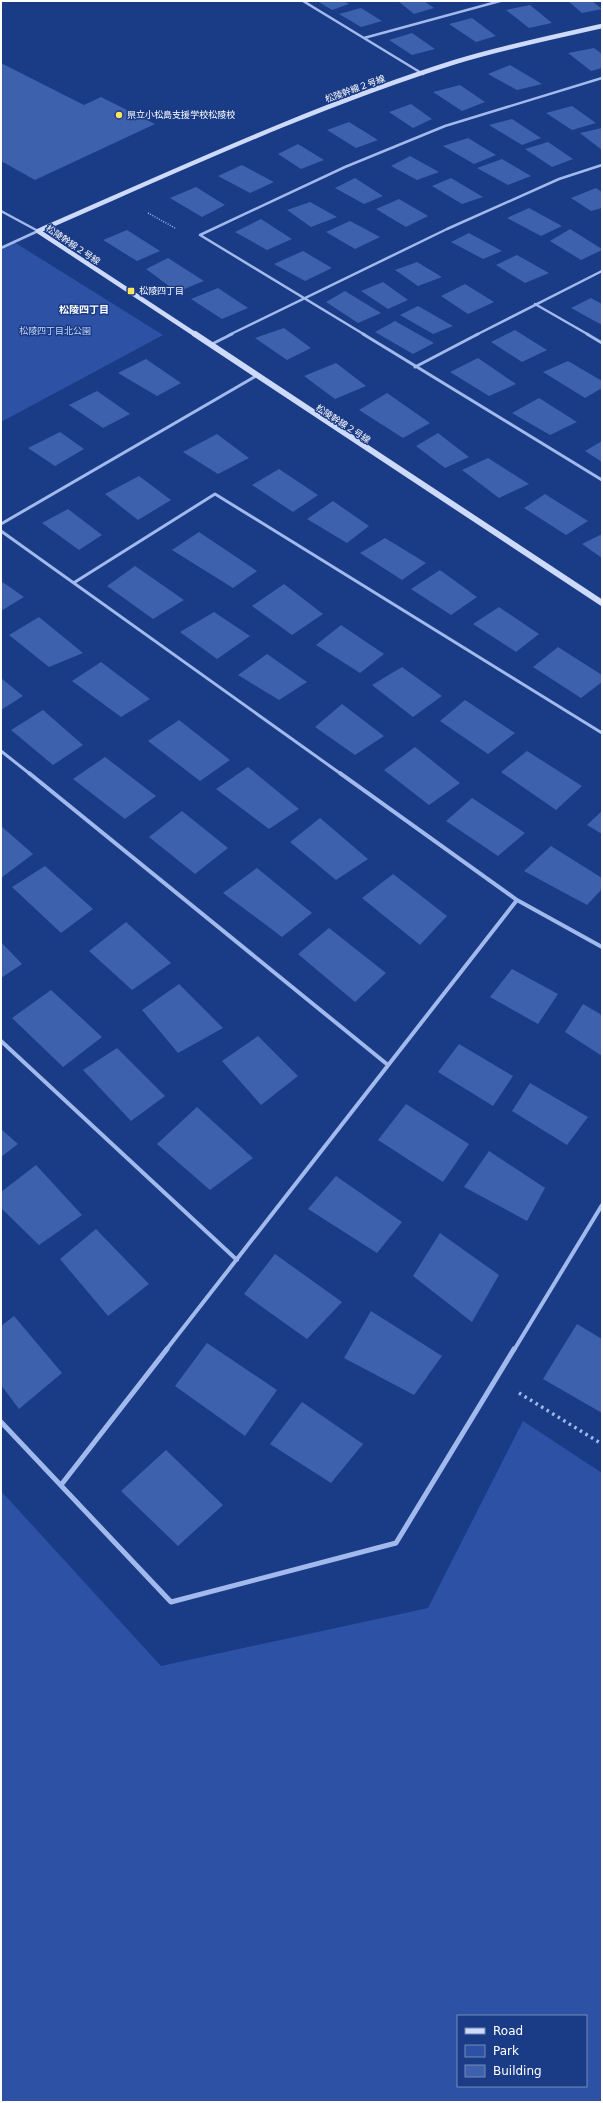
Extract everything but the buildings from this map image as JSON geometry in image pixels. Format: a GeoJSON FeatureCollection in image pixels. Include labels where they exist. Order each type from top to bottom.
{"type":"FeatureCollection","features":[{"type":"Feature","properties":{"kind":"street"},"geometry":{"type":"LineString","coordinates":[[303,1],[423,74]]}},
{"type":"Feature","properties":{"kind":"street"},"geometry":{"type":"LineString","coordinates":[[364,38],[500,1]]}},
{"type":"Feature","properties":{"kind":"street","name":"松陵幹線２号線"},"geometry":{"type":"LineString","coordinates":[[38,231],[343,100],[472,58],[602,26]]}},
{"type":"Feature","properties":{"kind":"street"},"geometry":{"type":"LineString","coordinates":[[200,235],[345,167],[445,126],[602,78]]}},
{"type":"Feature","properties":{"kind":"street"},"geometry":{"type":"LineString","coordinates":[[210,345],[454,226],[559,180],[602,165]]}},
{"type":"Feature","properties":{"kind":"street"},"geometry":{"type":"LineString","coordinates":[[1,210],[38,231]]}},
{"type":"Feature","properties":{"kind":"street"},"geometry":{"type":"LineString","coordinates":[[1,248],[38,231]]}},
{"type":"Feature","properties":{"kind":"street","name":"松陵幹線２号線"},"geometry":{"type":"LineString","coordinates":[[38,231],[602,603]]}},
{"type":"Feature","properties":{"kind":"street"},"geometry":{"type":"LineString","coordinates":[[200,235],[602,480]]}},
{"type":"Feature","properties":{"kind":"street"},"geometry":{"type":"LineString","coordinates":[[415,367],[535,304],[602,271]]}},
{"type":"Feature","properties":{"kind":"street"},"geometry":{"type":"LineString","coordinates":[[535,304],[602,343]]}},
{"type":"Feature","properties":{"kind":"street"},"geometry":{"type":"LineString","coordinates":[[1,524],[256,376]]}},
{"type":"Feature","properties":{"kind":"street"},"geometry":{"type":"LineString","coordinates":[[75,582],[215,494],[602,733]]}},
{"type":"Feature","properties":{"kind":"street"},"geometry":{"type":"LineString","coordinates":[[1,531],[75,582],[517,900],[602,947]]}},
{"type":"Feature","properties":{"kind":"street"},"geometry":{"type":"LineString","coordinates":[[1,751],[388,1065]]}},
{"type":"Feature","properties":{"kind":"street"},"geometry":{"type":"LineString","coordinates":[[61,1486],[517,900]]}},
{"type":"Feature","properties":{"kind":"street"},"geometry":{"type":"LineString","coordinates":[[1,1041],[237,1260]]}},
{"type":"Feature","properties":{"kind":"street"},"geometry":{"type":"LineString","coordinates":[[1,1422],[171,1602],[396,1543],[602,1205]]}},
{"type":"Feature","properties":{"kind":"path"},"geometry":{"type":"LineString","coordinates":[[119,196],[180,231],[200,235]]}},
{"type":"Feature","properties":{"kind":"path"},"geometry":{"type":"LineString","coordinates":[[496,1379],[602,1444]]}},
{"type":"Feature","properties":{"kind":"green space","name":"松陵四丁目北公園"},"geometry":{"type":"Polygon","coordinates":[[[14,242],[163,335],[1,422],[1,248],[14,242]]]}},
{"type":"Feature","properties":{"kind":"green space"},"geometry":{"type":"Polygon","coordinates":[[[523,1421],[602,1473],[602,2102],[1,2102],[1,1491],[161,1666],[428,1608],[523,1421]]]}},
{"type":"Feature","properties":{"kind":"place","name":"県立小松島支援学校松陵校"},"geometry":{"type":"Point","coordinates":[119,115]}},
{"type":"Feature","properties":{"kind":"place","name":"松陵四丁目"},"geometry":{"type":"Point","coordinates":[131,291]}},
{"type":"Feature","properties":{"kind":"district","name":"松陵四丁目"},"geometry":{"type":"Point","coordinates":[84,309]}}]}
